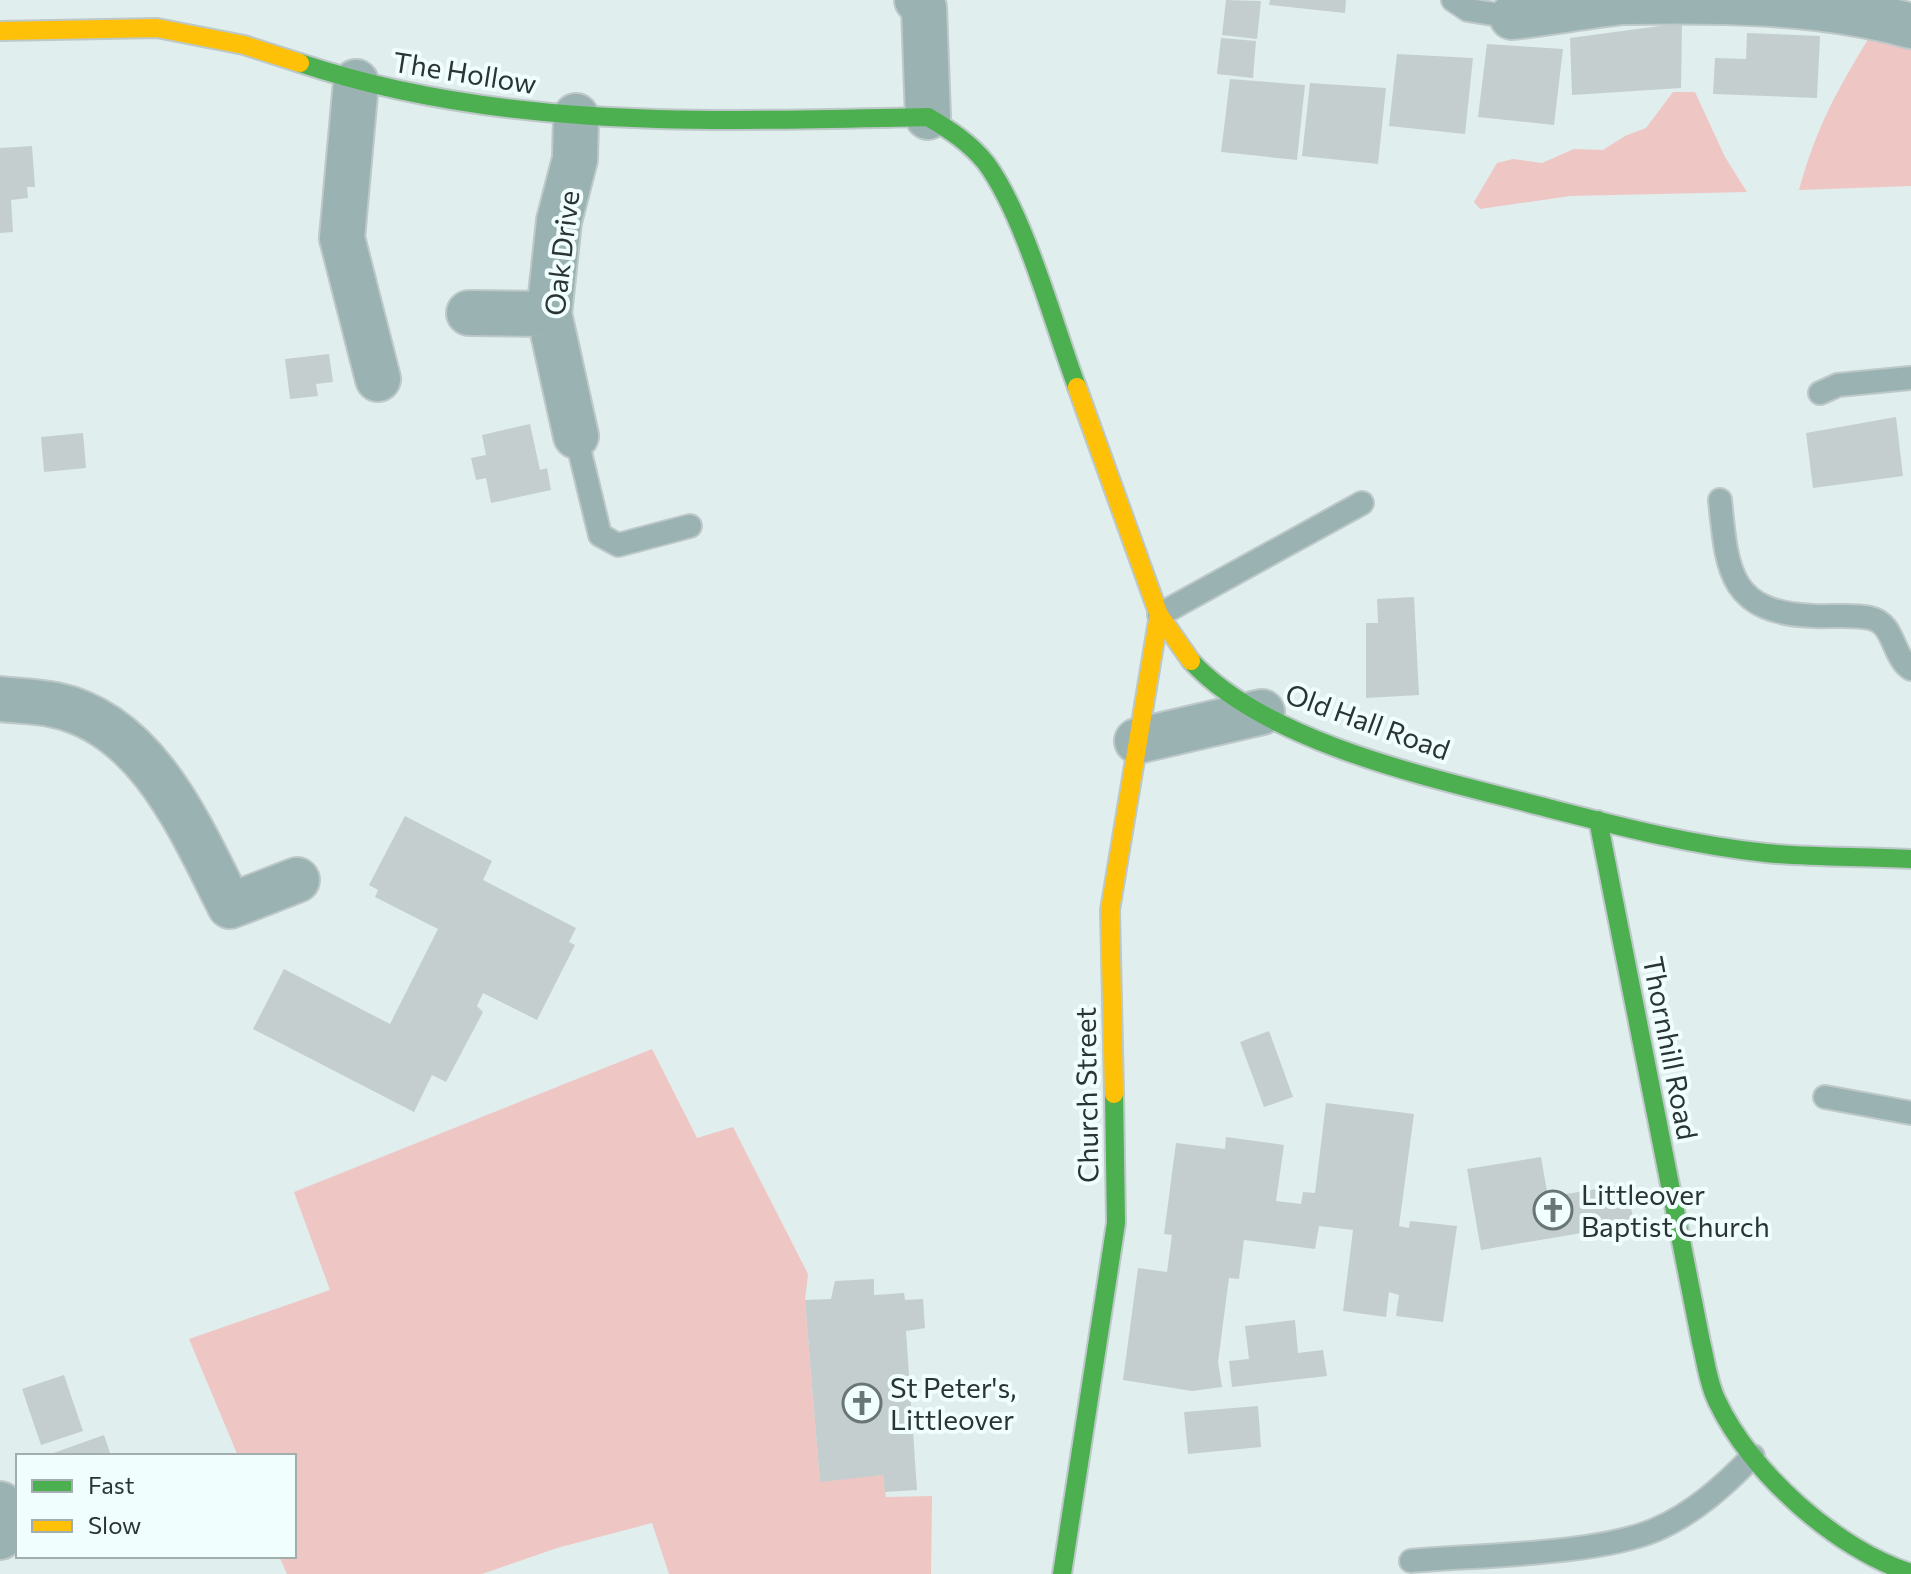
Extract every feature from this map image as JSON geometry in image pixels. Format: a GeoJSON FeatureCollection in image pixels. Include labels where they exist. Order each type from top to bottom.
{"type":"FeatureCollection","features":[{"type":"Feature","properties":{"kind":"street"},"geometry":{"type":"LineString","coordinates":[[917,0],[924,8],[928,117]]}},
{"type":"Feature","properties":{"kind":"street"},"geometry":{"type":"LineString","coordinates":[[1512,17],[1623,2],[1741,1],[1871,15],[1911,26]]}},
{"type":"Feature","properties":{"kind":"street","name":"The Hollow"},"geometry":{"type":"LineString","coordinates":[[0,31],[157,28],[244,45],[356,82],[518,112],[669,122],[928,117]]}},
{"type":"Feature","properties":{"kind":"street"},"geometry":{"type":"LineString","coordinates":[[356,82],[342,238],[378,379]]}},
{"type":"Feature","properties":{"kind":"street","name":"Oak Drive"},"geometry":{"type":"LineString","coordinates":[[576,116],[575,159],[559,221],[549,314],[576,436]]}},
{"type":"Feature","properties":{"kind":"street","name":"Old Hall Road"},"geometry":{"type":"LineString","coordinates":[[928,117],[958,133],[994,170],[1020,230],[1159,615],[1172,637],[1206,675],[1262,712],[1356,753],[1461,785],[1598,820],[1750,851],[1911,859]]}},
{"type":"Feature","properties":{"kind":"street"},"geometry":{"type":"LineString","coordinates":[[469,313],[549,314]]}},
{"type":"Feature","properties":{"kind":"street","name":"Church Street"},"geometry":{"type":"LineString","coordinates":[[1062,1574],[1116,1223],[1110,910],[1159,615]]}},
{"type":"Feature","properties":{"kind":"street"},"geometry":{"type":"LineString","coordinates":[[0,699],[57,705],[118,735],[151,771],[184,816],[230,906],[297,880]]}},
{"type":"Feature","properties":{"kind":"street"},"geometry":{"type":"LineString","coordinates":[[1137,741],[1262,712]]}},
{"type":"Feature","properties":{"kind":"street","name":"Thornhill Road"},"geometry":{"type":"LineString","coordinates":[[1598,820],[1701,1342],[1716,1400],[1753,1456],[1805,1507],[1874,1562],[1911,1573]]}},
{"type":"Feature","properties":{"kind":"street"},"geometry":{"type":"LineString","coordinates":[[0,1504],[0,1537]]}},
{"type":"Feature","properties":{"kind":"lane"},"geometry":{"type":"LineString","coordinates":[[1453,0],[1468,10],[1512,17]]}},
{"type":"Feature","properties":{"kind":"lane"},"geometry":{"type":"LineString","coordinates":[[1820,393],[1838,385],[1911,378]]}},
{"type":"Feature","properties":{"kind":"lane"},"geometry":{"type":"LineString","coordinates":[[576,436],[600,535],[618,545],[690,526]]}},
{"type":"Feature","properties":{"kind":"lane"},"geometry":{"type":"LineString","coordinates":[[1720,500],[1726,561],[1736,586],[1746,596],[1779,613],[1870,618],[1880,622],[1900,659],[1911,669]]}},
{"type":"Feature","properties":{"kind":"lane"},"geometry":{"type":"LineString","coordinates":[[1159,615],[1362,503]]}},
{"type":"Feature","properties":{"kind":"lane"},"geometry":{"type":"LineString","coordinates":[[1825,1097],[1911,1113]]}},
{"type":"Feature","properties":{"kind":"lane"},"geometry":{"type":"LineString","coordinates":[[1411,1561],[1592,1545],[1654,1531],[1715,1492],[1753,1456]]}},
{"type":"Feature","properties":{"kind":"shaded area"},"geometry":{"type":"Polygon","coordinates":[[[1870,36],[1911,46],[1911,186],[1799,190],[1828,110],[1870,36]]]}},
{"type":"Feature","properties":{"kind":"shaded area"},"geometry":{"type":"Polygon","coordinates":[[[1673,92],[1695,92],[1725,157],[1747,192],[1570,196],[1480,209],[1474,202],[1497,163],[1513,159],[1542,163],[1574,149],[1603,150],[1625,136],[1646,128],[1673,92]]]}},
{"type":"Feature","properties":{"kind":"shaded area","name":"St Peter's, Littleover"},"geometry":{"type":"Polygon","coordinates":[[[652,1049],[697,1138],[733,1127],[808,1274],[805,1300],[820,1481],[883,1475],[886,1497],[932,1496],[931,1574],[669,1574],[652,1523],[557,1548],[482,1574],[287,1574],[280,1558],[296,1558],[296,1454],[237,1454],[189,1339],[330,1290],[294,1192],[652,1049]]]}},
{"type":"Feature","properties":{"kind":"building"},"geometry":{"type":"Polygon","coordinates":[[[1226,0],[1261,1],[1257,39],[1222,35],[1226,0]]]}},
{"type":"Feature","properties":{"kind":"building"},"geometry":{"type":"Polygon","coordinates":[[[1270,0],[1346,0],[1345,13],[1269,5],[1270,0]]]}},
{"type":"Feature","properties":{"kind":"building"},"geometry":{"type":"Polygon","coordinates":[[[1682,23],[1681,88],[1572,95],[1570,38],[1682,23]]]}},
{"type":"Feature","properties":{"kind":"building"},"geometry":{"type":"Polygon","coordinates":[[[1747,33],[1820,36],[1817,98],[1713,94],[1715,58],[1746,59],[1747,33]]]}},
{"type":"Feature","properties":{"kind":"building"},"geometry":{"type":"Polygon","coordinates":[[[1221,38],[1256,41],[1253,78],[1217,74],[1221,38]]]}},
{"type":"Feature","properties":{"kind":"building"},"geometry":{"type":"Polygon","coordinates":[[[1487,44],[1563,49],[1554,125],[1478,117],[1487,44]]]}},
{"type":"Feature","properties":{"kind":"building"},"geometry":{"type":"Polygon","coordinates":[[[1397,54],[1473,58],[1465,134],[1389,126],[1397,54]]]}},
{"type":"Feature","properties":{"kind":"building"},"geometry":{"type":"Polygon","coordinates":[[[1230,79],[1305,85],[1297,160],[1221,152],[1230,79]]]}},
{"type":"Feature","properties":{"kind":"building"},"geometry":{"type":"Polygon","coordinates":[[[1310,83],[1386,88],[1378,164],[1302,156],[1310,83]]]}},
{"type":"Feature","properties":{"kind":"building"},"geometry":{"type":"Polygon","coordinates":[[[32,146],[35,187],[27,187],[28,198],[11,200],[13,232],[0,233],[0,148],[32,146]]]}},
{"type":"Feature","properties":{"kind":"building"},"geometry":{"type":"Polygon","coordinates":[[[329,354],[333,382],[316,384],[318,396],[290,399],[285,359],[329,354]]]}},
{"type":"Feature","properties":{"kind":"building"},"geometry":{"type":"Polygon","coordinates":[[[1896,417],[1903,476],[1813,488],[1806,433],[1896,417]]]}},
{"type":"Feature","properties":{"kind":"building"},"geometry":{"type":"Polygon","coordinates":[[[530,424],[540,470],[547,468],[551,490],[491,503],[486,478],[476,480],[471,458],[486,455],[482,435],[530,424]]]}},
{"type":"Feature","properties":{"kind":"building"},"geometry":{"type":"Polygon","coordinates":[[[83,433],[86,468],[44,472],[41,437],[83,433]]]}},
{"type":"Feature","properties":{"kind":"building"},"geometry":{"type":"Polygon","coordinates":[[[1414,597],[1419,695],[1366,698],[1366,623],[1378,623],[1377,599],[1414,597]]]}},
{"type":"Feature","properties":{"kind":"building"},"geometry":{"type":"Polygon","coordinates":[[[405,816],[492,861],[483,880],[576,928],[569,942],[575,945],[537,1020],[483,993],[477,1006],[483,1012],[446,1082],[432,1075],[414,1112],[253,1029],[284,969],[390,1024],[438,929],[375,897],[378,890],[369,885],[405,816]]]}},
{"type":"Feature","properties":{"kind":"building"},"geometry":{"type":"Polygon","coordinates":[[[1269,1031],[1293,1097],[1264,1107],[1240,1042],[1269,1031]]]}},
{"type":"Feature","properties":{"kind":"building"},"geometry":{"type":"Polygon","coordinates":[[[1326,1103],[1414,1114],[1399,1226],[1409,1228],[1410,1221],[1457,1226],[1443,1322],[1396,1316],[1399,1295],[1389,1292],[1386,1317],[1343,1311],[1353,1230],[1319,1226],[1315,1249],[1244,1240],[1239,1279],[1229,1278],[1218,1362],[1222,1387],[1192,1391],[1123,1380],[1138,1268],[1167,1272],[1172,1235],[1164,1234],[1176,1143],[1225,1149],[1226,1137],[1284,1145],[1276,1201],[1301,1204],[1303,1192],[1315,1193],[1326,1103]]]}},
{"type":"Feature","properties":{"kind":"building","name":"Littleover Baptist Church"},"geometry":{"type":"Polygon","coordinates":[[[1541,1157],[1548,1197],[1627,1184],[1634,1224],[1481,1250],[1467,1169],[1541,1157]]]}},
{"type":"Feature","properties":{"kind":"building","name":"St Peter's, Littleover"},"geometry":{"type":"Polygon","coordinates":[[[874,1279],[874,1295],[904,1293],[905,1300],[923,1299],[925,1328],[906,1331],[917,1490],[885,1492],[883,1475],[820,1482],[805,1300],[831,1299],[835,1281],[874,1279]]]}},
{"type":"Feature","properties":{"kind":"building"},"geometry":{"type":"Polygon","coordinates":[[[1295,1320],[1298,1353],[1323,1350],[1327,1376],[1232,1387],[1229,1361],[1249,1359],[1245,1326],[1295,1320]]]}},
{"type":"Feature","properties":{"kind":"building"},"geometry":{"type":"Polygon","coordinates":[[[64,1375],[83,1431],[41,1445],[22,1389],[64,1375]]]}},
{"type":"Feature","properties":{"kind":"building"},"geometry":{"type":"Polygon","coordinates":[[[1258,1406],[1261,1447],[1188,1454],[1184,1412],[1258,1406]]]}},
{"type":"Feature","properties":{"kind":"building"},"geometry":{"type":"Polygon","coordinates":[[[104,1435],[110,1454],[51,1454],[104,1435]]]}},
{"type":"Feature","properties":{"kind":"traffic: fast"},"geometry":{"type":"LineString","coordinates":[[300,63],[377,85],[454,101],[532,111],[690,120],[928,117],[973,149],[1000,185],[1026,240],[1077,387]]}},
{"type":"Feature","properties":{"kind":"traffic: fast"},"geometry":{"type":"LineString","coordinates":[[1191,661],[1224,690],[1263,715],[1307,736],[1403,770],[1680,840],[1784,855],[1911,859]]}},
{"type":"Feature","properties":{"kind":"traffic: fast"},"geometry":{"type":"LineString","coordinates":[[1598,820],[1701,1342],[1714,1394],[1751,1455],[1799,1505],[1854,1546],[1911,1573]]}},
{"type":"Feature","properties":{"kind":"traffic: fast"},"geometry":{"type":"LineString","coordinates":[[1062,1574],[1116,1223],[1114,1094]]}},
{"type":"Feature","properties":{"kind":"traffic: slow"},"geometry":{"type":"LineString","coordinates":[[0,31],[157,28],[244,45],[300,63]]}},
{"type":"Feature","properties":{"kind":"traffic: slow"},"geometry":{"type":"LineString","coordinates":[[1077,387],[1159,615],[1191,661]]}},
{"type":"Feature","properties":{"kind":"traffic: slow"},"geometry":{"type":"LineString","coordinates":[[1114,1094],[1110,910],[1159,615]]}},
{"type":"Feature","properties":{"kind":"place","name":"Littleover Baptist Church"},"geometry":{"type":"Point","coordinates":[1553,1210]}},
{"type":"Feature","properties":{"kind":"place","name":"St Peter's, Littleover"},"geometry":{"type":"Point","coordinates":[862,1403]}}]}
